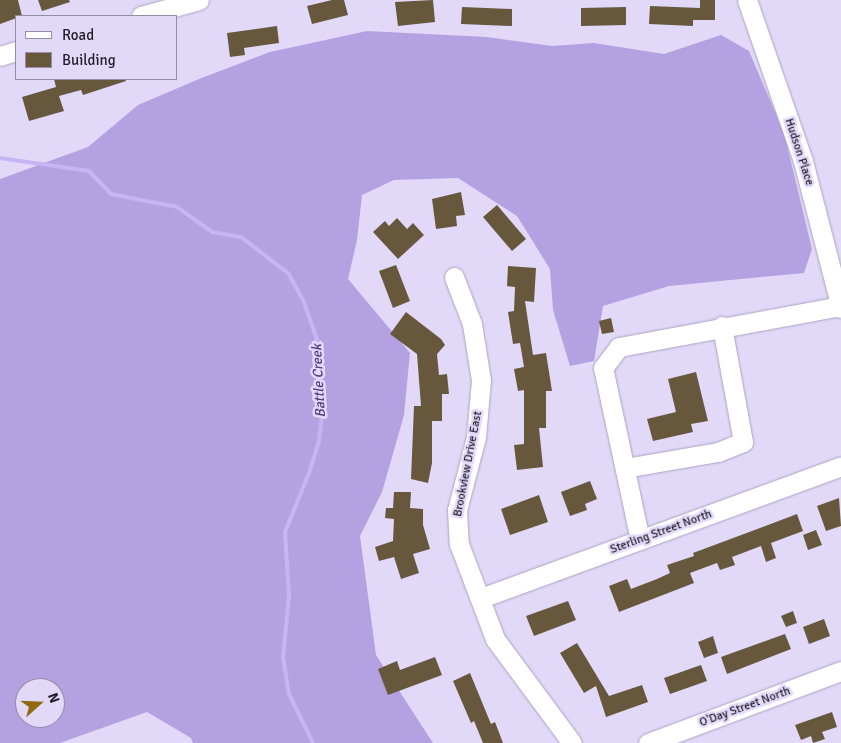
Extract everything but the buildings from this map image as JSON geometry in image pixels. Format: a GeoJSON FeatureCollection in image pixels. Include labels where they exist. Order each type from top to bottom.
{"type":"FeatureCollection","features":[{"type":"Feature","properties":{"kind":"street"},"geometry":{"type":"LineString","coordinates":[[145,15],[199,0]]}},
{"type":"Feature","properties":{"kind":"street","name":"Hudson Place"},"geometry":{"type":"LineString","coordinates":[[747,0],[803,161],[841,307]]}},
{"type":"Feature","properties":{"kind":"street"},"geometry":{"type":"LineString","coordinates":[[0,56],[15,51]]}},
{"type":"Feature","properties":{"kind":"street","name":"Brookview Drive East"},"geometry":{"type":"LineString","coordinates":[[454,277],[472,324],[481,380],[476,437],[457,510],[456,528],[459,544],[495,639],[572,743]]}},
{"type":"Feature","properties":{"kind":"street"},"geometry":{"type":"LineString","coordinates":[[640,540],[603,368],[619,347],[722,326],[841,307]]}},
{"type":"Feature","properties":{"kind":"street"},"geometry":{"type":"LineString","coordinates":[[625,468],[718,452],[743,442],[722,326]]}},
{"type":"Feature","properties":{"kind":"street","name":"Sterling Street North"},"geometry":{"type":"LineString","coordinates":[[481,598],[841,466]]}},
{"type":"Feature","properties":{"kind":"street","name":"O'Day Street North"},"geometry":{"type":"LineString","coordinates":[[648,743],[841,671]]}},
{"type":"Feature","properties":{"kind":"shaded area"},"geometry":{"type":"Polygon","coordinates":[[[367,31],[487,37],[552,46],[594,43],[664,54],[721,35],[749,51],[784,133],[812,249],[804,273],[669,286],[603,306],[594,361],[570,366],[553,310],[550,269],[517,216],[458,178],[394,180],[362,195],[357,240],[348,279],[410,353],[404,415],[382,492],[360,536],[376,655],[433,743],[193,743],[191,738],[147,712],[60,743],[0,743],[0,179],[88,147],[138,105],[270,52],[367,31]]]}},
{"type":"Feature","properties":{"kind":"waterway","name":"Battle Creek"},"geometry":{"type":"LineString","coordinates":[[0,158],[89,171],[111,194],[177,207],[212,232],[241,237],[288,273],[303,300],[319,345],[322,416],[319,441],[309,473],[285,532],[289,596],[283,657],[289,694],[313,743]]}}]}
